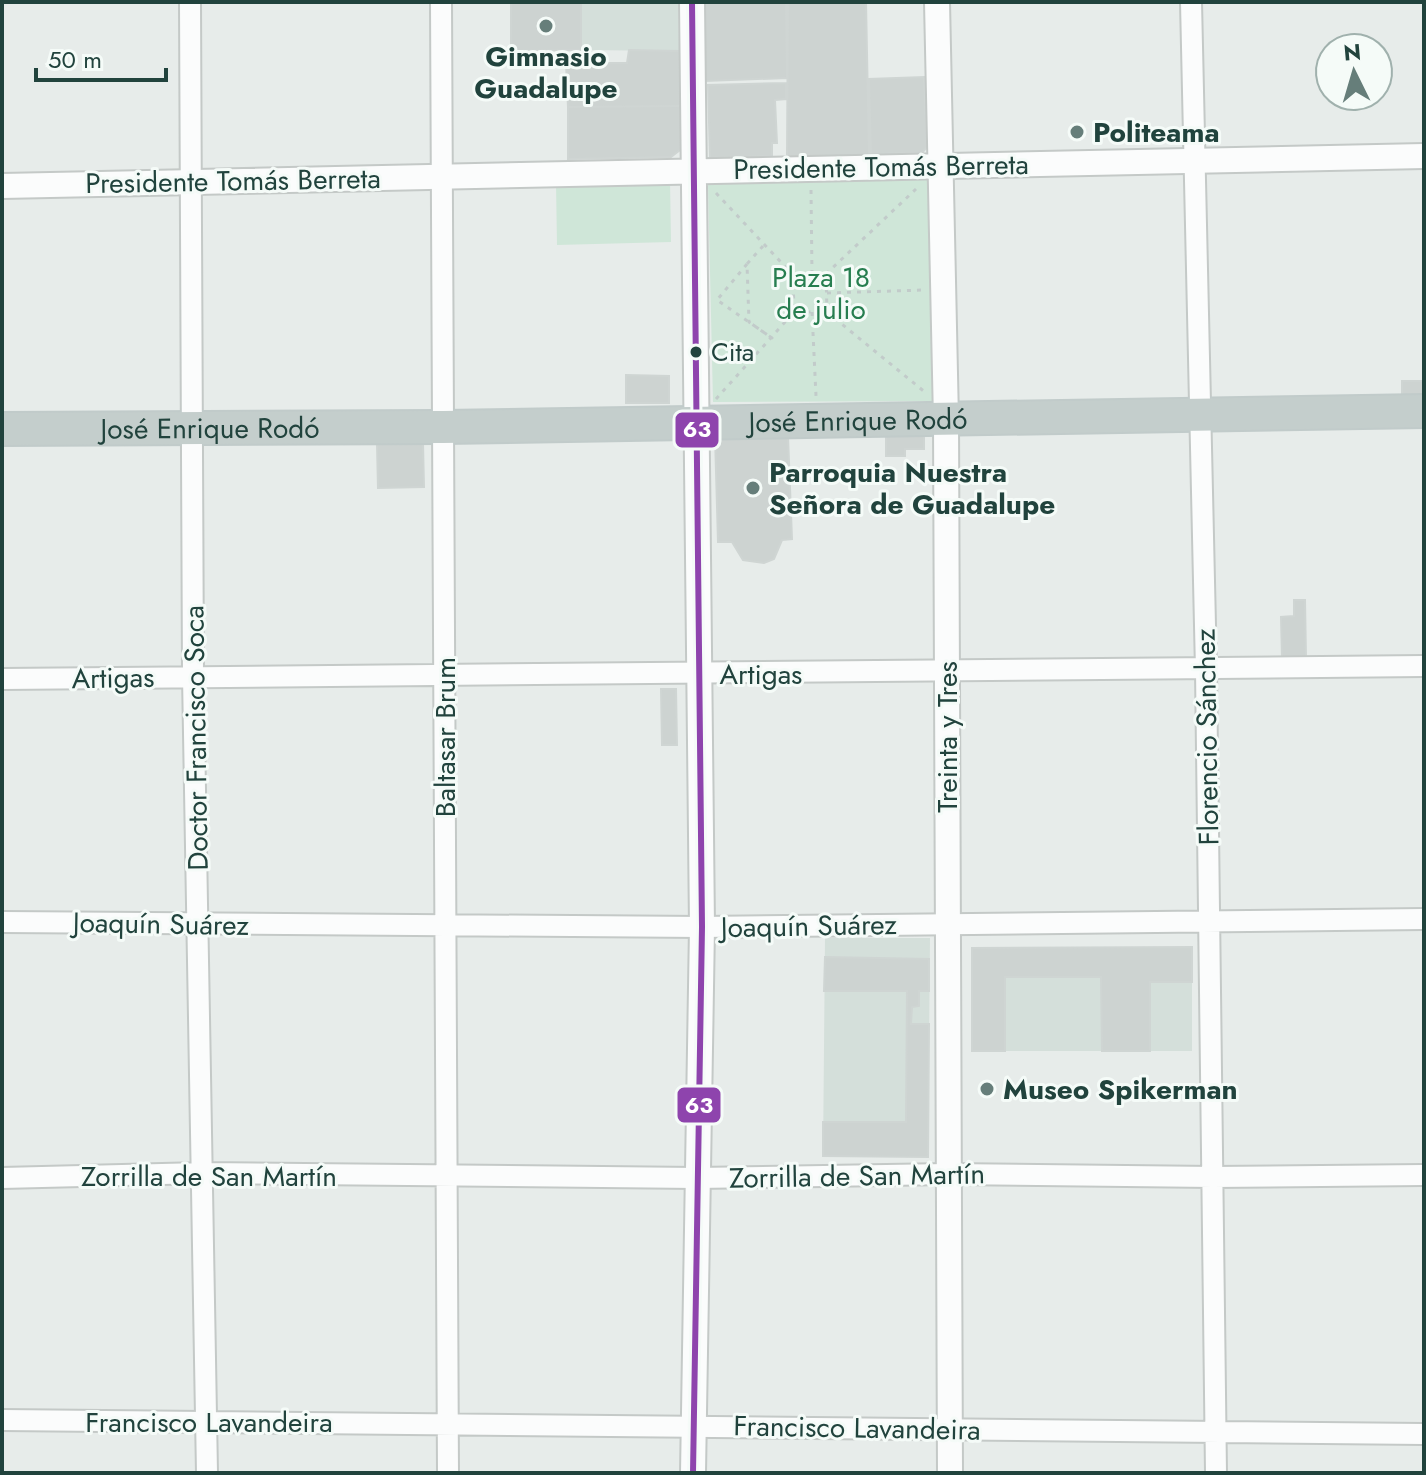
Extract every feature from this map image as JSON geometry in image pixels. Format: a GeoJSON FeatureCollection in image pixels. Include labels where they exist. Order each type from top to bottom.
{"type":"FeatureCollection","features":[{"type":"Feature","properties":{"kind":"highway","name":"José Enrique Rodó"},"geometry":{"type":"LineString","coordinates":[[2,429],[443,427],[705,413],[946,420],[1424,411]]}},
{"type":"Feature","properties":{"kind":"street","name":"Doctor Francisco Soca"},"geometry":{"type":"LineString","coordinates":[[190,2],[193,676],[200,924],[207,1473]]}},
{"type":"Feature","properties":{"kind":"street","name":"Baltasar Brum"},"geometry":{"type":"LineString","coordinates":[[441,2],[448,1473]]}},
{"type":"Feature","properties":{"kind":"street"},"geometry":{"type":"LineString","coordinates":[[692,2],[694,170],[705,413],[697,674],[702,927],[693,1473]]}},
{"type":"Feature","properties":{"kind":"street","name":"Treinta y Tres"},"geometry":{"type":"LineString","coordinates":[[937,2],[938,166],[946,420],[950,1473]]}},
{"type":"Feature","properties":{"kind":"street","name":"Florencio Sánchez"},"geometry":{"type":"LineString","coordinates":[[1191,2],[1206,670],[1216,1473]]}},
{"type":"Feature","properties":{"kind":"street","name":"Presidente Tomás Berreta"},"geometry":{"type":"LineString","coordinates":[[2,186],[1424,156]]}},
{"type":"Feature","properties":{"kind":"street","name":"Artigas"},"geometry":{"type":"LineString","coordinates":[[2,679],[1424,666]]}},
{"type":"Feature","properties":{"kind":"street","name":"Joaquín Suárez"},"geometry":{"type":"LineString","coordinates":[[2,922],[702,927],[1424,919]]}},
{"type":"Feature","properties":{"kind":"street","name":"Zorrilla de San Martín"},"geometry":{"type":"LineString","coordinates":[[2,1178],[202,1173],[696,1178],[948,1174],[1213,1177],[1424,1175]]}},
{"type":"Feature","properties":{"kind":"street","name":"Francisco Lavandeira"},"geometry":{"type":"LineString","coordinates":[[2,1420],[1424,1434]]}},
{"type":"Feature","properties":{"kind":"path"},"geometry":{"type":"LineString","coordinates":[[793,275],[826,274],[938,166]]}},
{"type":"Feature","properties":{"kind":"path"},"geometry":{"type":"LineString","coordinates":[[694,170],[793,275],[794,312],[705,413]]}},
{"type":"Feature","properties":{"kind":"path"},"geometry":{"type":"LineString","coordinates":[[811,170],[812,274]]}},
{"type":"Feature","properties":{"kind":"path"},"geometry":{"type":"LineString","coordinates":[[763,246],[717,300],[772,338]]}},
{"type":"Feature","properties":{"kind":"path"},"geometry":{"type":"LineString","coordinates":[[747,264],[749,322],[772,338]]}},
{"type":"Feature","properties":{"kind":"path"},"geometry":{"type":"LineString","coordinates":[[826,274],[827,312]]}},
{"type":"Feature","properties":{"kind":"path"},"geometry":{"type":"LineString","coordinates":[[827,293],[942,290]]}},
{"type":"Feature","properties":{"kind":"path"},"geometry":{"type":"LineString","coordinates":[[794,312],[827,312],[935,401],[946,420]]}},
{"type":"Feature","properties":{"kind":"path"},"geometry":{"type":"LineString","coordinates":[[812,312],[817,403]]}},
{"type":"Feature","properties":{"kind":"path"},"geometry":{"type":"LineString","coordinates":[[705,413],[713,387]]}},
{"type":"Feature","properties":{"kind":"path"},"geometry":{"type":"LineString","coordinates":[[705,413],[728,402]]}},
{"type":"Feature","properties":{"kind":"shaded area"},"geometry":{"type":"Polygon","coordinates":[[[581,2],[678,2],[679,51],[581,50],[581,2]]]}},
{"type":"Feature","properties":{"kind":"shaded area"},"geometry":{"type":"Polygon","coordinates":[[[825,938],[930,938],[928,1157],[823,1156],[825,938]]]}},
{"type":"Feature","properties":{"kind":"shaded area"},"geometry":{"type":"Polygon","coordinates":[[[1192,947],[1192,1051],[972,1051],[972,948],[1192,947]]]}},
{"type":"Feature","properties":{"kind":"green space","name":"Plaza 18 de julio"},"geometry":{"type":"Polygon","coordinates":[[[928,177],[935,401],[713,402],[708,184],[928,177]]]}},
{"type":"Feature","properties":{"kind":"green space"},"geometry":{"type":"Polygon","coordinates":[[[670,180],[671,242],[557,245],[556,183],[670,180]]]}},
{"type":"Feature","properties":{"kind":"building","name":"Gimnasio Guadalupe"},"geometry":{"type":"Polygon","coordinates":[[[511,2],[581,2],[581,50],[511,51],[511,2]]]}},
{"type":"Feature","properties":{"kind":"building"},"geometry":{"type":"Polygon","coordinates":[[[705,2],[786,2],[787,78],[705,81],[705,2]]]}},
{"type":"Feature","properties":{"kind":"building"},"geometry":{"type":"Polygon","coordinates":[[[788,2],[866,2],[869,155],[787,157],[788,2]]]}},
{"type":"Feature","properties":{"kind":"building"},"geometry":{"type":"Polygon","coordinates":[[[629,50],[679,51],[680,106],[568,107],[566,63],[627,63],[629,50]]]}},
{"type":"Feature","properties":{"kind":"building"},"geometry":{"type":"Polygon","coordinates":[[[924,77],[927,147],[922,153],[871,154],[869,79],[924,77]]]}},
{"type":"Feature","properties":{"kind":"building"},"geometry":{"type":"Polygon","coordinates":[[[786,83],[786,99],[775,100],[777,143],[772,143],[772,156],[710,158],[708,85],[786,83]]]}},
{"type":"Feature","properties":{"kind":"building"},"geometry":{"type":"Polygon","coordinates":[[[680,106],[680,150],[671,157],[568,159],[568,107],[680,106]]]}},
{"type":"Feature","properties":{"kind":"building"},"geometry":{"type":"Polygon","coordinates":[[[626,375],[669,376],[669,403],[626,403],[626,375]]]}},
{"type":"Feature","properties":{"kind":"building"},"geometry":{"type":"Polygon","coordinates":[[[1402,381],[1424,381],[1424,397],[1402,397],[1402,381]]]}},
{"type":"Feature","properties":{"kind":"building"},"geometry":{"type":"Polygon","coordinates":[[[924,435],[924,449],[905,449],[905,456],[886,456],[886,436],[924,435]]]}},
{"type":"Feature","properties":{"kind":"building","name":"Parroquia Nuestra Señora de Guadalupe"},"geometry":{"type":"Polygon","coordinates":[[[715,436],[788,436],[792,539],[782,540],[774,559],[764,563],[743,560],[732,542],[718,542],[715,436]]]}},
{"type":"Feature","properties":{"kind":"building"},"geometry":{"type":"Polygon","coordinates":[[[423,443],[424,487],[378,488],[377,444],[423,443]]]}},
{"type":"Feature","properties":{"kind":"building"},"geometry":{"type":"Polygon","coordinates":[[[1294,600],[1305,600],[1306,658],[1282,659],[1281,617],[1294,616],[1294,600]]]}},
{"type":"Feature","properties":{"kind":"building"},"geometry":{"type":"Polygon","coordinates":[[[661,689],[676,689],[677,745],[662,745],[661,689]]]}},
{"type":"Feature","properties":{"kind":"building"},"geometry":{"type":"Polygon","coordinates":[[[1192,947],[1192,982],[1150,982],[1150,1051],[1102,1051],[1101,977],[1005,977],[1005,1051],[972,1051],[972,948],[1192,947]]]}},
{"type":"Feature","properties":{"kind":"building"},"geometry":{"type":"Polygon","coordinates":[[[825,957],[929,959],[929,991],[919,991],[919,1006],[912,1007],[911,1024],[929,1024],[928,1157],[823,1156],[823,1122],[906,1122],[907,991],[824,991],[825,957]]]}},
{"type":"Feature","properties":{"kind":"transit line","name":"63"},"geometry":{"type":"LineString","coordinates":[[692,2],[702,927],[693,1473]]}},
{"type":"Feature","properties":{"kind":"place","name":"Gimnasio Guadalupe"},"geometry":{"type":"Point","coordinates":[546,26]}},
{"type":"Feature","properties":{"kind":"place","name":"Politeama"},"geometry":{"type":"Point","coordinates":[1077,132]}},
{"type":"Feature","properties":{"kind":"place","name":"Cita"},"geometry":{"type":"Point","coordinates":[696,352]}},
{"type":"Feature","properties":{"kind":"place","name":"Parroquia Nuestra Señora de Guadalupe"},"geometry":{"type":"Point","coordinates":[753,488]}},
{"type":"Feature","properties":{"kind":"place","name":"Museo Spikerman"},"geometry":{"type":"Point","coordinates":[987,1089]}}]}
